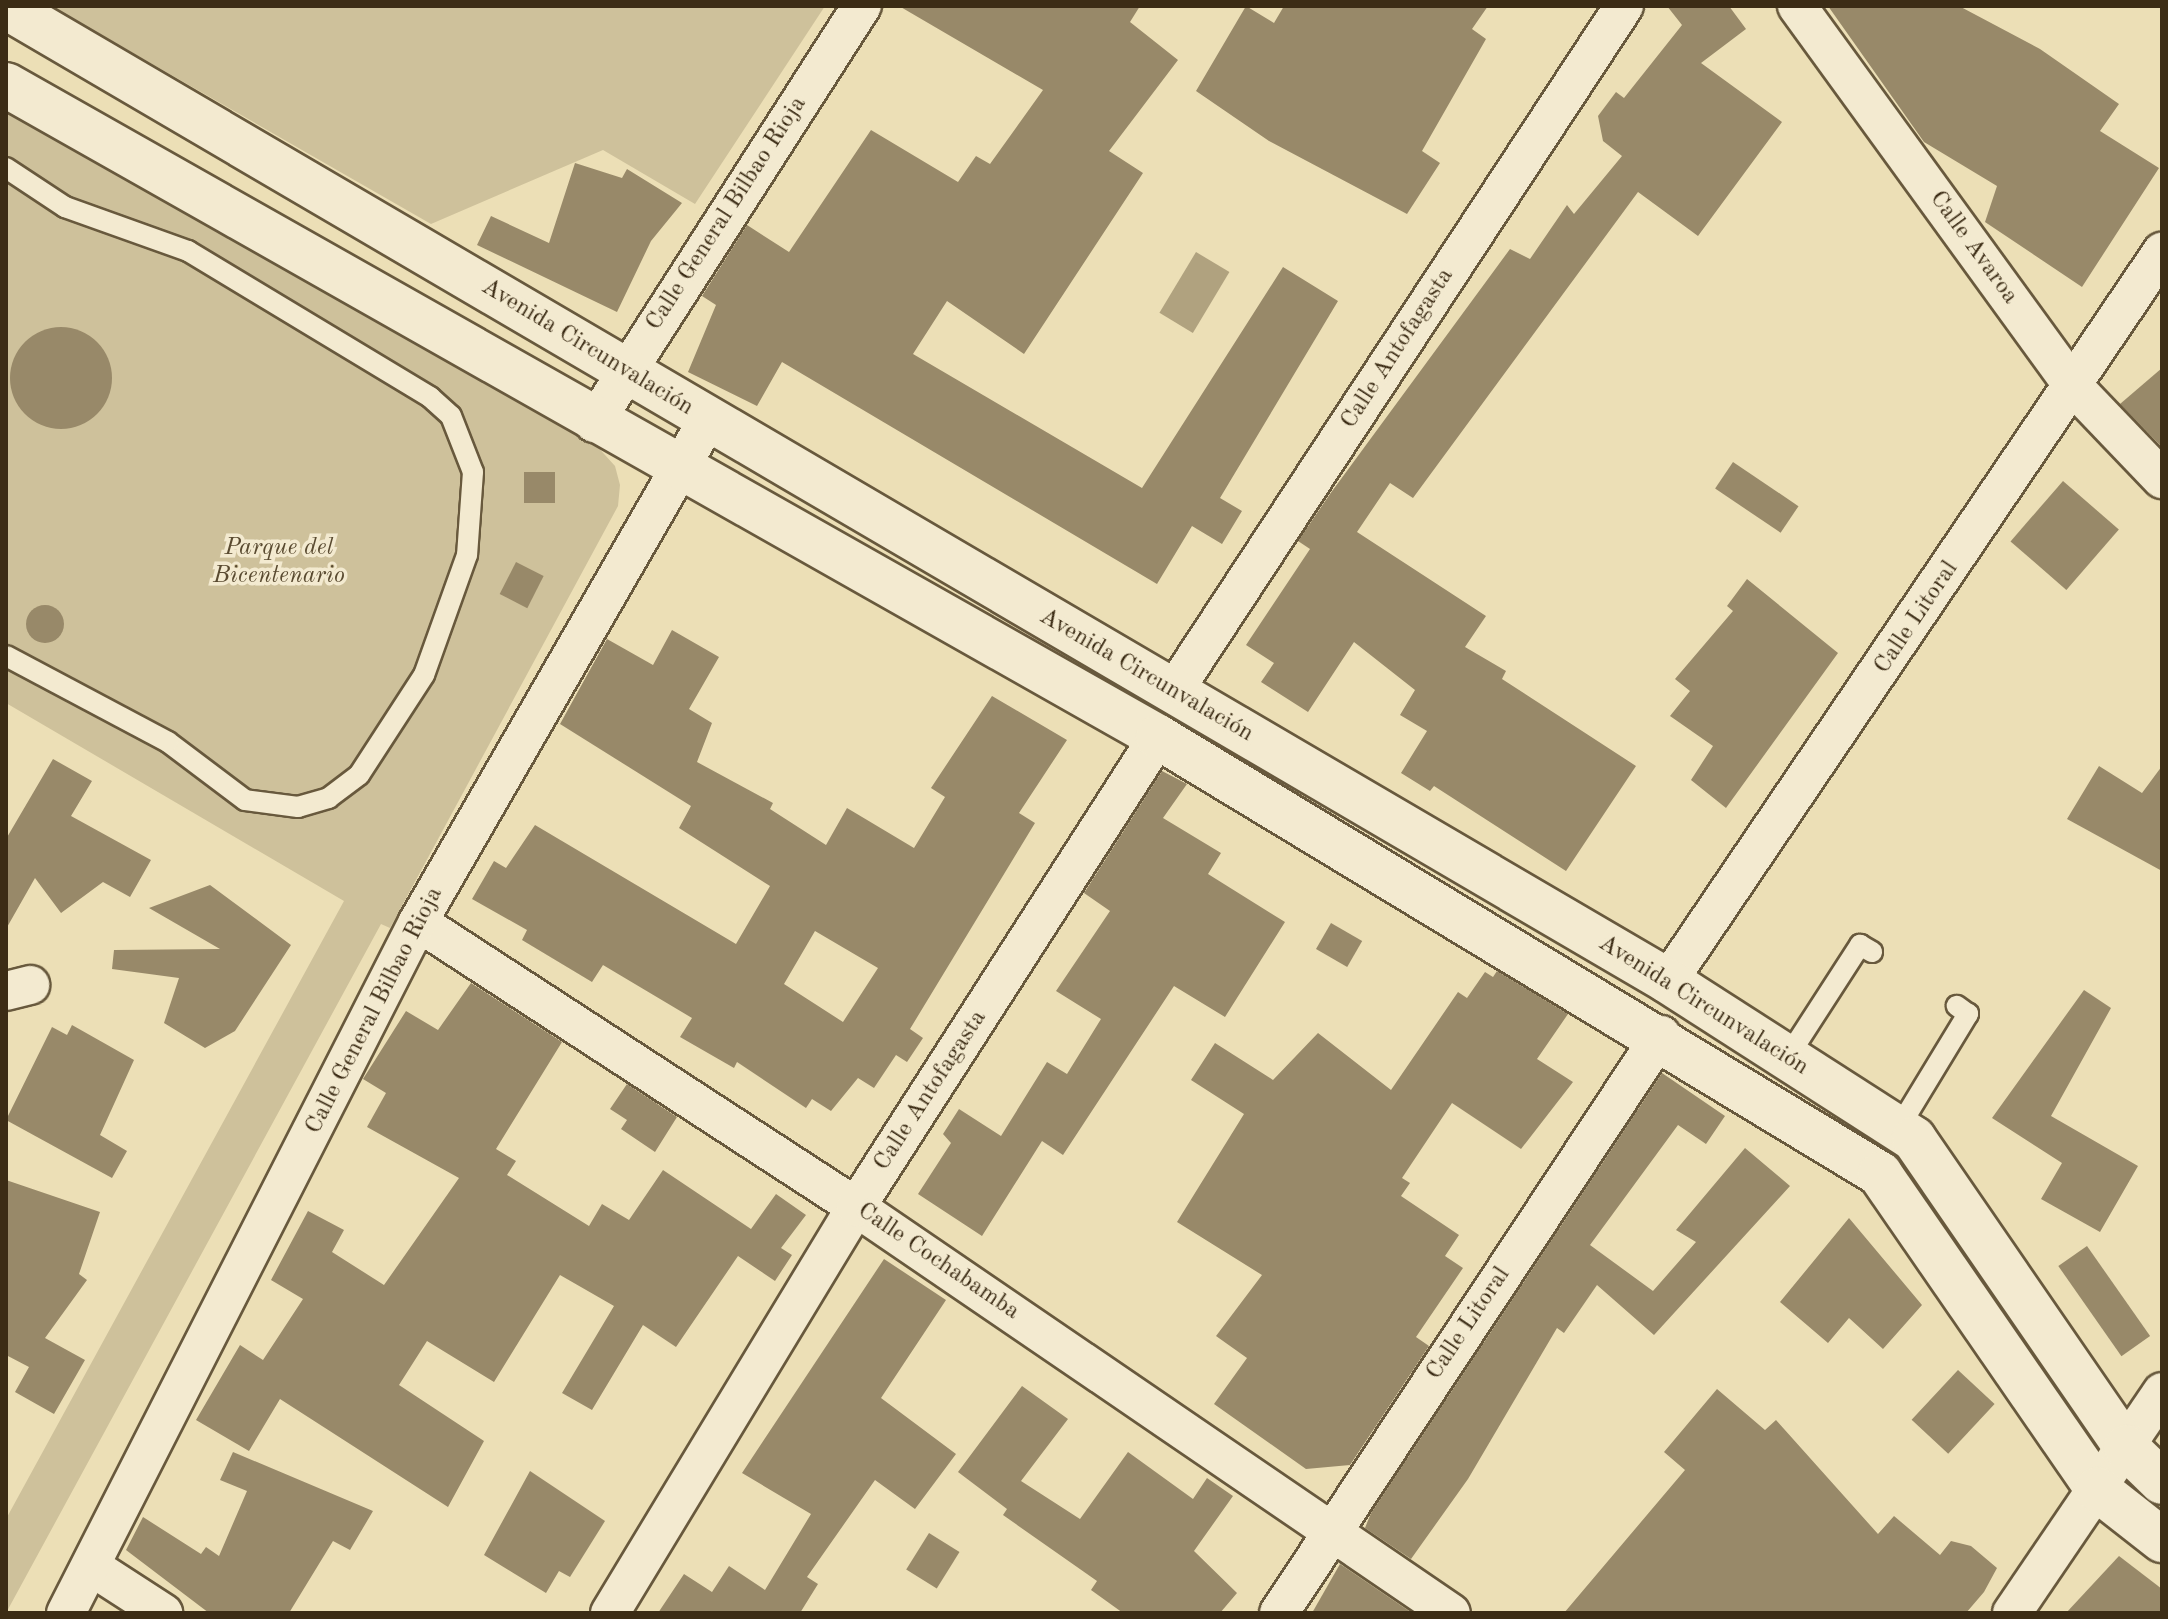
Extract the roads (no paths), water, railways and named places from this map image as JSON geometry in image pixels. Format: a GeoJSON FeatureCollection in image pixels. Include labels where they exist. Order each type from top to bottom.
{"type":"FeatureCollection","features":[{"type":"Feature","properties":{"kind":"main road","name":"Avenida Circunvalación"},"geometry":{"type":"LineString","coordinates":[[6,7],[626,368],[707,421],[1668,981],[1914,1139],[2126,1447],[2162,1482]]}},
{"type":"Feature","properties":{"kind":"main road","name":"Avenida Circunvalación"},"geometry":{"type":"LineString","coordinates":[[6,85],[594,423],[681,466],[1158,737],[1661,1035],[1880,1174],[2097,1489],[2162,1540]]}},
{"type":"Feature","properties":{"kind":"street","name":"Calle General Bilbao Rioja"},"geometry":{"type":"LineString","coordinates":[[594,423],[626,368],[862,6]]}},
{"type":"Feature","properties":{"kind":"street","name":"Calle Antofagasta"},"geometry":{"type":"LineString","coordinates":[[1173,692],[1624,6]]}},
{"type":"Feature","properties":{"kind":"street","name":"Calle Avaroa"},"geometry":{"type":"LineString","coordinates":[[1797,6],[2075,388],[2162,479]]}},
{"type":"Feature","properties":{"kind":"street","name":"Calle Litoral"},"geometry":{"type":"LineString","coordinates":[[1668,981],[2075,388],[2162,252]]}},
{"type":"Feature","properties":{"kind":"street","name":"Calle General Bilbao Rioja"},"geometry":{"type":"LineString","coordinates":[[66,1613],[418,922],[707,421]]}},
{"type":"Feature","properties":{"kind":"street","name":"Calle Antofagasta"},"geometry":{"type":"LineString","coordinates":[[610,1613],[856,1207],[1158,737]]}},
{"type":"Feature","properties":{"kind":"street","name":"Calle Cochabamba"},"geometry":{"type":"LineString","coordinates":[[418,922],[856,1207],[1451,1613]]}},
{"type":"Feature","properties":{"kind":"street","name":"Calle Litoral"},"geometry":{"type":"LineString","coordinates":[[1279,1613],[1661,1035]]}},
{"type":"Feature","properties":{"kind":"street"},"geometry":{"type":"LineString","coordinates":[[2012,1613],[2162,1392]]}},
{"type":"Feature","properties":{"kind":"street"},"geometry":{"type":"LineString","coordinates":[[92,1567],[163,1613]]}},
{"type":"Feature","properties":{"kind":"lane"},"geometry":{"type":"LineString","coordinates":[[6,168],[65,207],[188,251],[430,397],[468,446],[473,481],[467,555],[424,675],[359,775],[329,798],[298,807],[245,800],[168,742],[6,656]]}},
{"type":"Feature","properties":{"kind":"lane"},"geometry":{"type":"LineString","coordinates":[[1787,1058],[1860,945],[1872,952]]}},
{"type":"Feature","properties":{"kind":"lane"},"geometry":{"type":"LineString","coordinates":[[1898,1129],[1968,1014],[1957,1006]]}},
{"type":"Feature","properties":{"kind":"park label","name":"Parque del Bicentenario"},"geometry":{"type":"Point","coordinates":[279,563]}}]}
